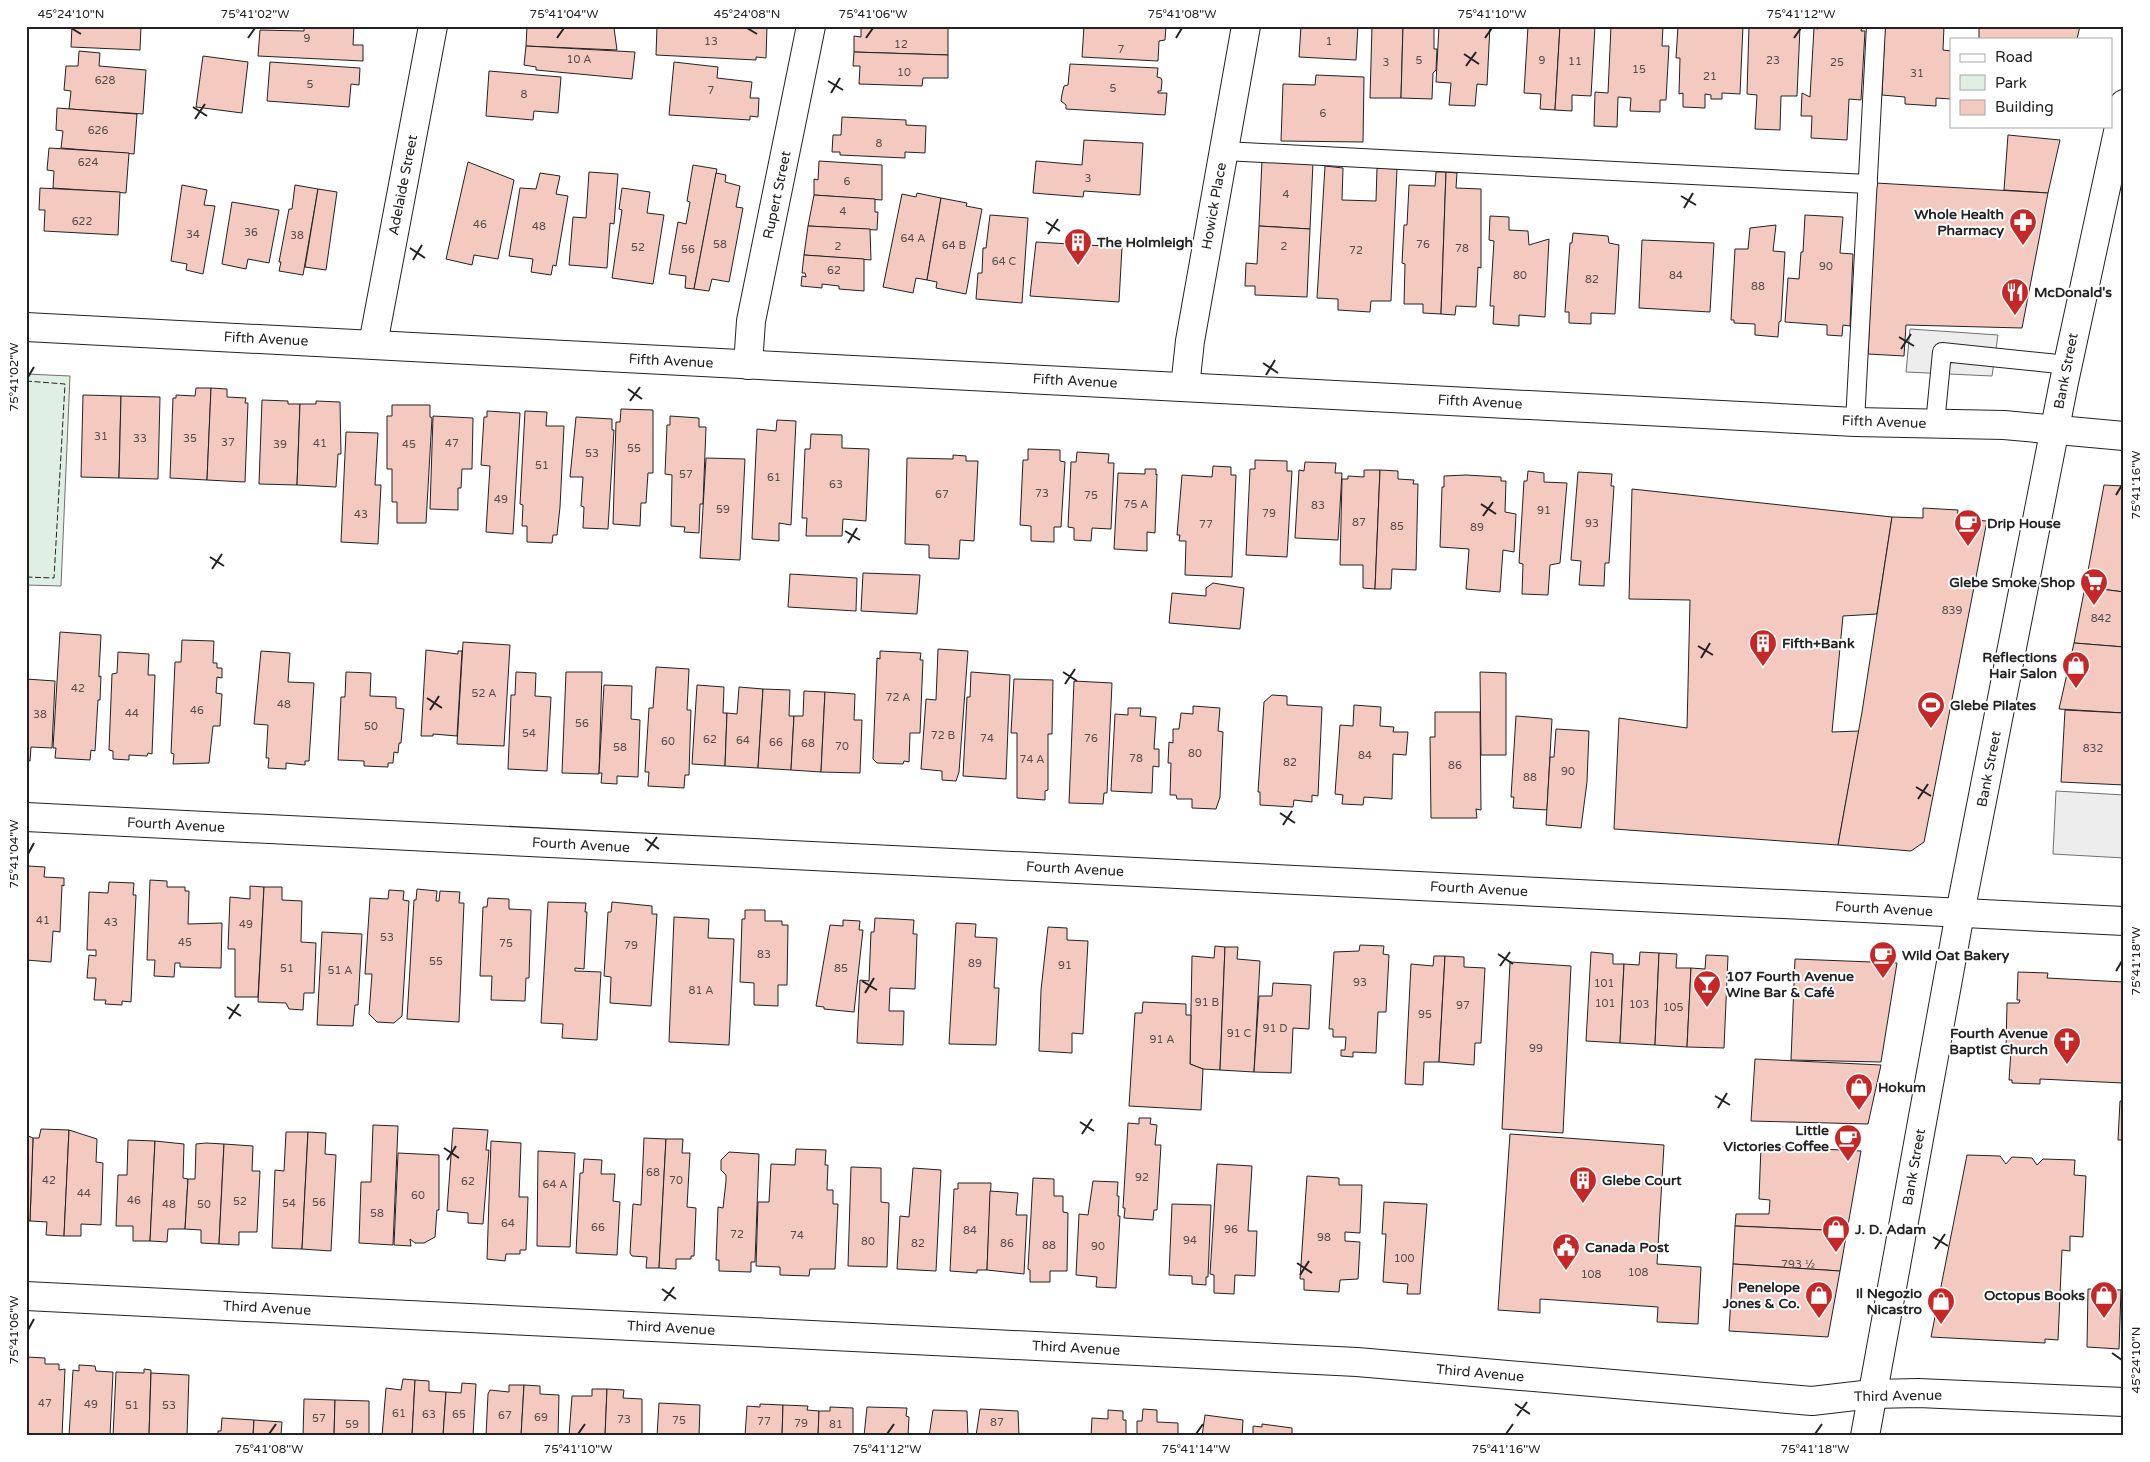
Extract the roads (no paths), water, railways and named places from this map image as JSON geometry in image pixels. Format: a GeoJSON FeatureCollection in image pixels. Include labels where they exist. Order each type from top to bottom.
{"type":"FeatureCollection","features":[{"type":"Feature","properties":{"kind":"street","name":"Adelaide Street"},"geometry":{"type":"LineString","coordinates":[[373,344],[434,26]]}},
{"type":"Feature","properties":{"kind":"street","name":"Rupert Street"},"geometry":{"type":"LineString","coordinates":[[748,365],[751,321],[811,26]]}},
{"type":"Feature","properties":{"kind":"street","name":"Howick Place"},"geometry":{"type":"LineString","coordinates":[[1185,387],[1190,341],[1246,26]]}},
{"type":"Feature","properties":{"kind":"street","name":"Bank Street"},"geometry":{"type":"LineString","coordinates":[[1865,1436],[1960,913],[2054,430],[2102,198],[2124,104]]}},
{"type":"Feature","properties":{"kind":"street","name":"Fifth Avenue"},"geometry":{"type":"LineString","coordinates":[[26,327],[1855,422],[2004,425],[2124,436]]}},
{"type":"Feature","properties":{"kind":"street","name":"Fourth Avenue"},"geometry":{"type":"LineString","coordinates":[[26,817],[2124,921]]}},
{"type":"Feature","properties":{"kind":"street","name":"Third Avenue"},"geometry":{"type":"LineString","coordinates":[[26,1296],[1357,1362],[1812,1401],[1872,1394],[1918,1393],[2124,1402]]}},
{"type":"Feature","properties":{"kind":"lane"},"geometry":{"type":"LineString","coordinates":[[1855,422],[1876,26]]}},
{"type":"Feature","properties":{"kind":"lane"},"geometry":{"type":"LineString","coordinates":[[1224,150],[1868,184]]}},
{"type":"Feature","properties":{"kind":"lane"},"geometry":{"type":"LineString","coordinates":[[1935,424],[1942,352],[2068,365]]}},
{"type":"Feature","properties":{"kind":"place","name":"Whole Health Pharmacy"},"geometry":{"type":"Point","coordinates":[2023,246]}},
{"type":"Feature","properties":{"kind":"place","name":"The Holmleigh"},"geometry":{"type":"Point","coordinates":[1078,266]}},
{"type":"Feature","properties":{"kind":"place","name":"McDonald's"},"geometry":{"type":"Point","coordinates":[2015,316]}},
{"type":"Feature","properties":{"kind":"place","name":"Drip House"},"geometry":{"type":"Point","coordinates":[1968,547]}},
{"type":"Feature","properties":{"kind":"place","name":"Glebe Smoke Shop"},"geometry":{"type":"Point","coordinates":[2094,606]}},
{"type":"Feature","properties":{"kind":"place","name":"Fifth+Bank"},"geometry":{"type":"Point","coordinates":[1763,667]}},
{"type":"Feature","properties":{"kind":"place","name":"Reflections Hair Salon"},"geometry":{"type":"Point","coordinates":[2076,689]}},
{"type":"Feature","properties":{"kind":"place","name":"Glebe Pilates"},"geometry":{"type":"Point","coordinates":[1931,729]}},
{"type":"Feature","properties":{"kind":"place","name":"Wild Oat Bakery"},"geometry":{"type":"Point","coordinates":[1883,979]}},
{"type":"Feature","properties":{"kind":"place","name":"107 Fourth Avenue Wine Bar & Café"},"geometry":{"type":"Point","coordinates":[1707,1008]}},
{"type":"Feature","properties":{"kind":"place","name":"Fourth Avenue Baptist Church"},"geometry":{"type":"Point","coordinates":[2067,1065]}},
{"type":"Feature","properties":{"kind":"place","name":"Hokum"},"geometry":{"type":"Point","coordinates":[1859,1111]}},
{"type":"Feature","properties":{"kind":"place","name":"Little Victories Coffee"},"geometry":{"type":"Point","coordinates":[1848,1162]}},
{"type":"Feature","properties":{"kind":"place","name":"Glebe Court"},"geometry":{"type":"Point","coordinates":[1583,1204]}},
{"type":"Feature","properties":{"kind":"place","name":"J. D. Adam"},"geometry":{"type":"Point","coordinates":[1836,1253]}},
{"type":"Feature","properties":{"kind":"place","name":"Canada Post"},"geometry":{"type":"Point","coordinates":[1566,1271]}},
{"type":"Feature","properties":{"kind":"place","name":"Penelope Jones & Co."},"geometry":{"type":"Point","coordinates":[1819,1319]}},
{"type":"Feature","properties":{"kind":"place","name":"Octopus Books"},"geometry":{"type":"Point","coordinates":[2104,1319]}},
{"type":"Feature","properties":{"kind":"place","name":"Il Negozio Nicastro"},"geometry":{"type":"Point","coordinates":[1941,1325]}}]}
